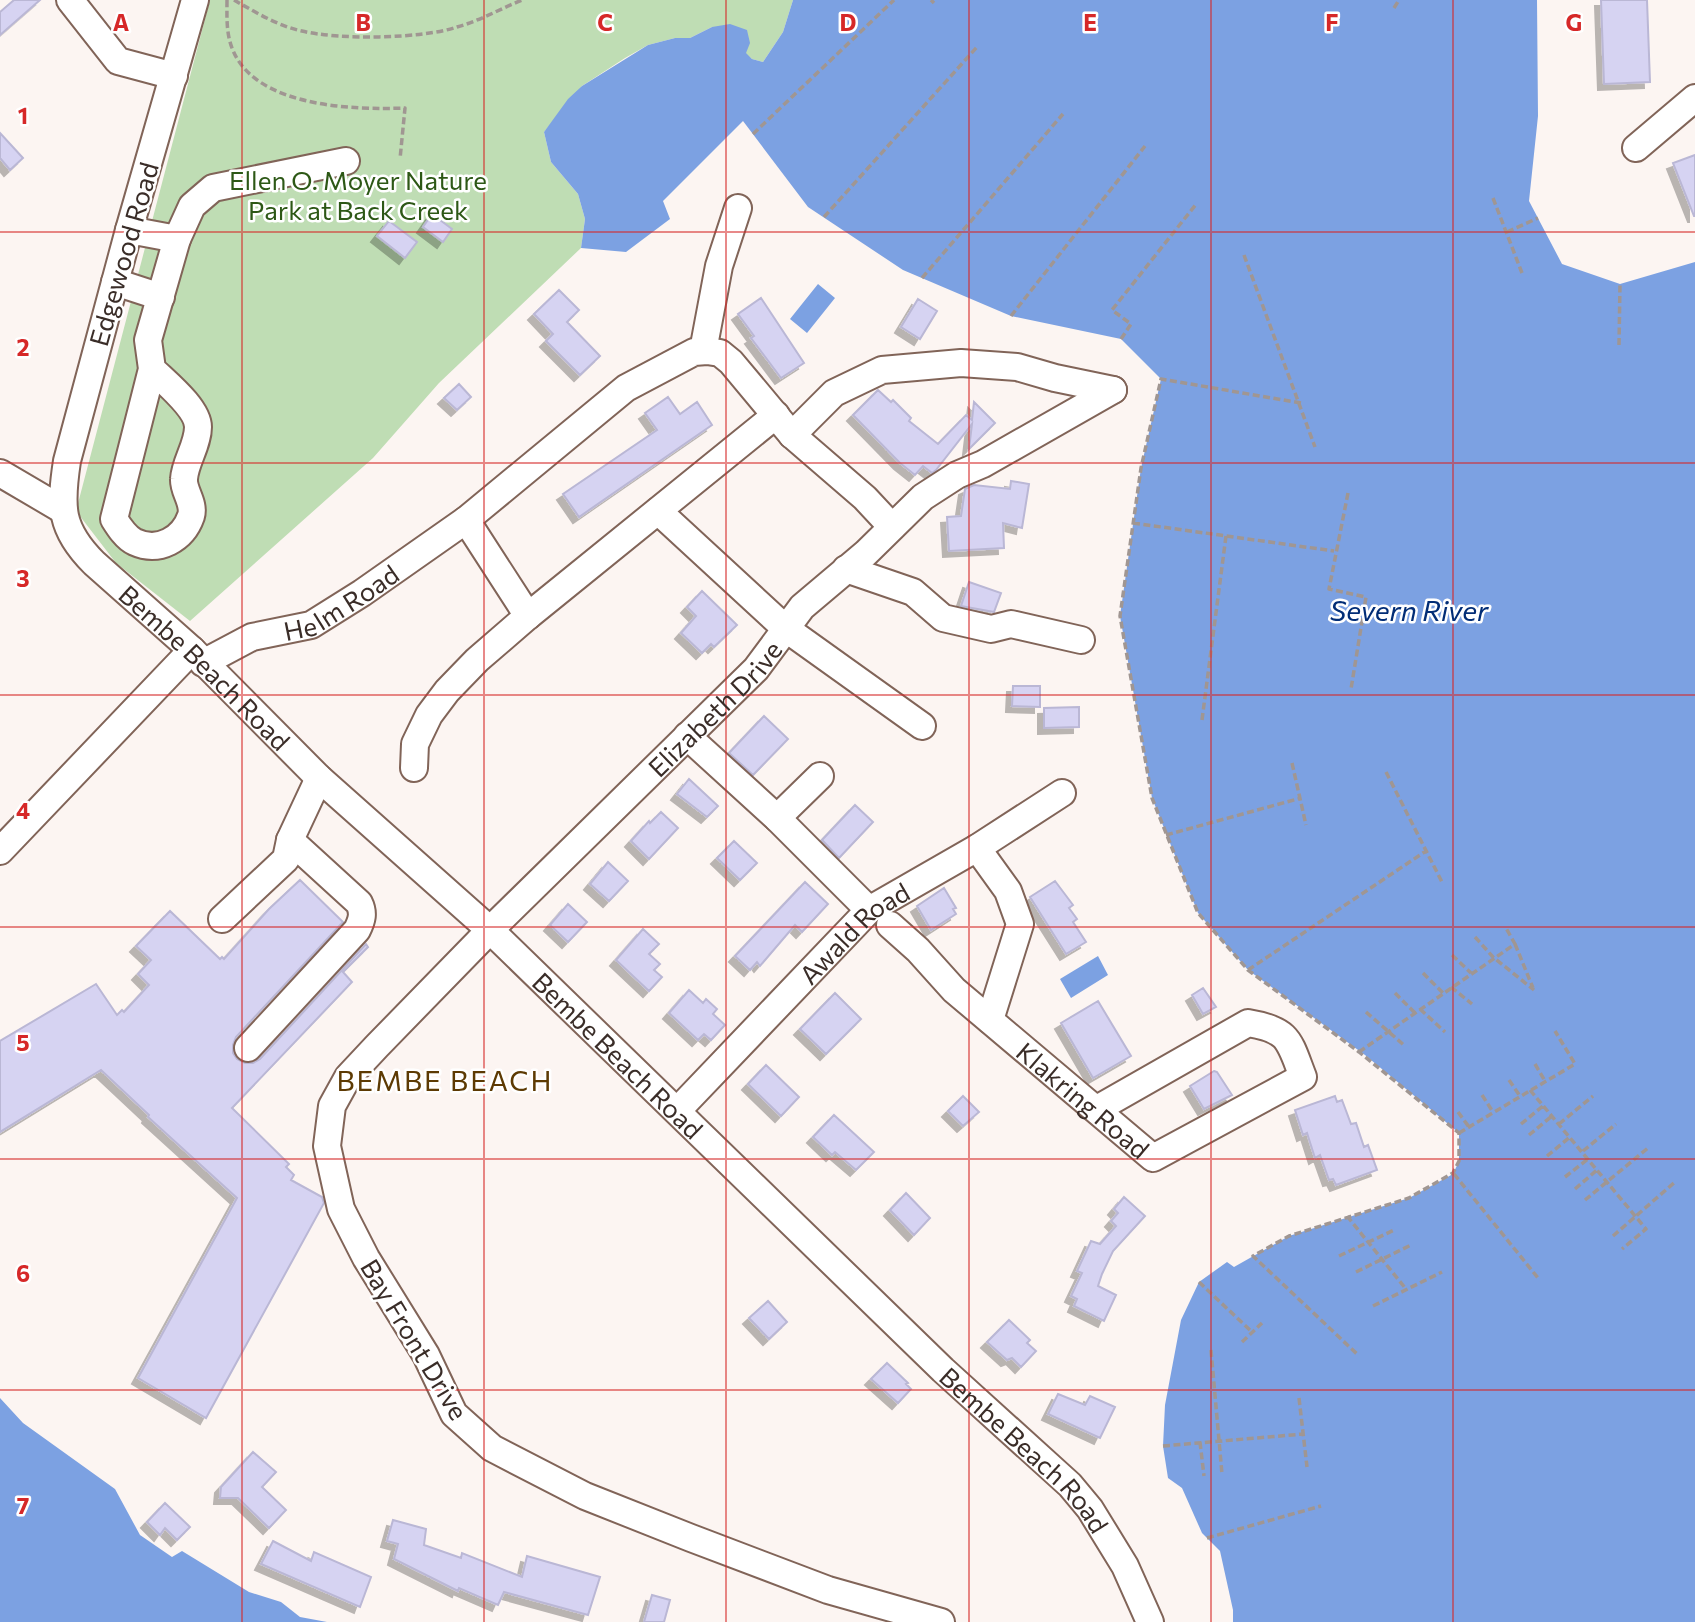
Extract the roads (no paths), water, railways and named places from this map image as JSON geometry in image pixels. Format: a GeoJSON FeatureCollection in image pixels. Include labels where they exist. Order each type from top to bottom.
{"type":"FeatureCollection","features":[{"type":"Feature","properties":{"kind":"street"},"geometry":{"type":"LineString","coordinates":[[70,0],[118,61],[174,76]]}},
{"type":"Feature","properties":{"kind":"street","name":"Edgewood Road"},"geometry":{"type":"LineString","coordinates":[[63,510],[62,493],[67,461],[195,0]]}},
{"type":"Feature","properties":{"kind":"street"},"geometry":{"type":"LineString","coordinates":[[1636,148],[1695,97]]}},
{"type":"Feature","properties":{"kind":"street"},"geometry":{"type":"LineString","coordinates":[[152,369],[192,411],[198,427],[184,481],[192,513],[183,532],[168,544],[153,546],[135,542],[122,531],[114,519],[152,369],[148,340],[177,239],[192,206],[213,188],[346,161]]}},
{"type":"Feature","properties":{"kind":"street"},"geometry":{"type":"LineString","coordinates":[[738,208],[719,266],[703,351],[720,353],[731,362],[784,425],[892,527]]}},
{"type":"Feature","properties":{"kind":"street"},"geometry":{"type":"LineString","coordinates":[[129,230],[177,239]]}},
{"type":"Feature","properties":{"kind":"street"},"geometry":{"type":"LineString","coordinates":[[115,282],[161,297]]}},
{"type":"Feature","properties":{"kind":"street","name":"Helm Road"},"geometry":{"type":"LineString","coordinates":[[0,850],[197,656],[252,637],[312,625],[467,520],[626,388],[681,358],[703,351]]}},
{"type":"Feature","properties":{"kind":"street","name":"Elizabeth Drive"},"geometry":{"type":"LineString","coordinates":[[490,930],[756,669],[802,607],[923,497],[957,475],[983,464],[1113,390],[1017,367],[961,363],[882,370],[834,393],[784,425]]}},
{"type":"Feature","properties":{"kind":"street"},"geometry":{"type":"LineString","coordinates":[[414,768],[415,744],[429,715],[447,691],[477,660],[658,511],[784,425]]}},
{"type":"Feature","properties":{"kind":"street"},"geometry":{"type":"LineString","coordinates":[[0,473],[63,510]]}},
{"type":"Feature","properties":{"kind":"street","name":"Bembe Beach Road"},"geometry":{"type":"LineString","coordinates":[[63,510],[67,529],[79,548],[197,656],[318,778],[490,930],[933,1361],[1070,1485],[1090,1509],[1125,1566],[1150,1622]]}},
{"type":"Feature","properties":{"kind":"street"},"geometry":{"type":"LineString","coordinates":[[658,511],[785,628],[922,726]]}},
{"type":"Feature","properties":{"kind":"street"},"geometry":{"type":"LineString","coordinates":[[467,520],[528,617]]}},
{"type":"Feature","properties":{"kind":"street"},"geometry":{"type":"LineString","coordinates":[[846,569],[912,592],[943,618],[991,629],[1011,624],[1082,640]]}},
{"type":"Feature","properties":{"kind":"street","name":"Klakring Road"},"geometry":{"type":"LineString","coordinates":[[687,736],[880,918],[918,950],[954,990],[1153,1158],[1303,1077],[1289,1039],[1269,1027],[1248,1023],[1097,1109]]}},
{"type":"Feature","properties":{"kind":"street"},"geometry":{"type":"LineString","coordinates":[[777,818],[820,776]]}},
{"type":"Feature","properties":{"kind":"street"},"geometry":{"type":"LineString","coordinates":[[222,919],[286,859],[290,840],[318,778]]}},
{"type":"Feature","properties":{"kind":"street","name":"Awald Road"},"geometry":{"type":"LineString","coordinates":[[677,1111],[880,918],[976,848],[1062,793]]}},
{"type":"Feature","properties":{"kind":"street"},"geometry":{"type":"LineString","coordinates":[[248,1048],[357,930],[361,921],[363,911],[359,903],[290,840]]}},
{"type":"Feature","properties":{"kind":"street"},"geometry":{"type":"LineString","coordinates":[[976,848],[1007,891],[1020,923],[990,1020]]}},
{"type":"Feature","properties":{"kind":"street","name":"Bay Front Drive"},"geometry":{"type":"LineString","coordinates":[[490,930],[348,1077],[332,1106],[327,1146],[341,1209],[366,1258],[426,1355],[454,1414],[492,1448],[585,1496],[828,1590],[942,1622]]}},
{"type":"Feature","properties":{"kind":"water","name":"Severn River"},"geometry":{"type":"Polygon","coordinates":[[[793,0],[1537,0],[1538,116],[1529,201],[1562,264],[1620,284],[1695,262],[1695,1622],[1233,1622],[1233,1610],[1220,1551],[1202,1533],[1182,1488],[1168,1478],[1163,1446],[1165,1405],[1181,1320],[1199,1282],[1227,1262],[1234,1267],[1289,1236],[1409,1198],[1453,1174],[1459,1161],[1459,1133],[1365,1055],[1248,970],[1198,913],[1152,798],[1120,616],[1141,468],[1161,379],[1121,339],[1011,316],[903,270],[808,207],[743,121],[663,201],[670,219],[626,252],[581,248],[585,219],[578,194],[551,162],[544,132],[568,99],[582,86],[648,45],[675,38],[690,38],[712,27],[730,24],[747,30],[750,43],[746,53],[752,59],[763,62],[783,32],[793,0]]]}},
{"type":"Feature","properties":{"kind":"water"},"geometry":{"type":"Polygon","coordinates":[[[818,284],[835,298],[807,333],[790,319],[818,284]]]}},
{"type":"Feature","properties":{"kind":"water"},"geometry":{"type":"Polygon","coordinates":[[[1098,956],[1108,975],[1071,998],[1060,979],[1098,956]]]}},
{"type":"Feature","properties":{"kind":"water"},"geometry":{"type":"Polygon","coordinates":[[[0,1398],[23,1423],[115,1489],[140,1535],[172,1557],[182,1551],[249,1592],[281,1602],[300,1617],[327,1622],[0,1622],[0,1398]]]}},
{"type":"Feature","properties":{"kind":"district","name":"BEMBE BEACH"},"geometry":{"type":"Point","coordinates":[445,1080]}},
{"type":"Feature","properties":{"kind":"park label","name":"Ellen O. Moyer Nature Park at Back Creek"},"geometry":{"type":"Point","coordinates":[358,194]}}]}
